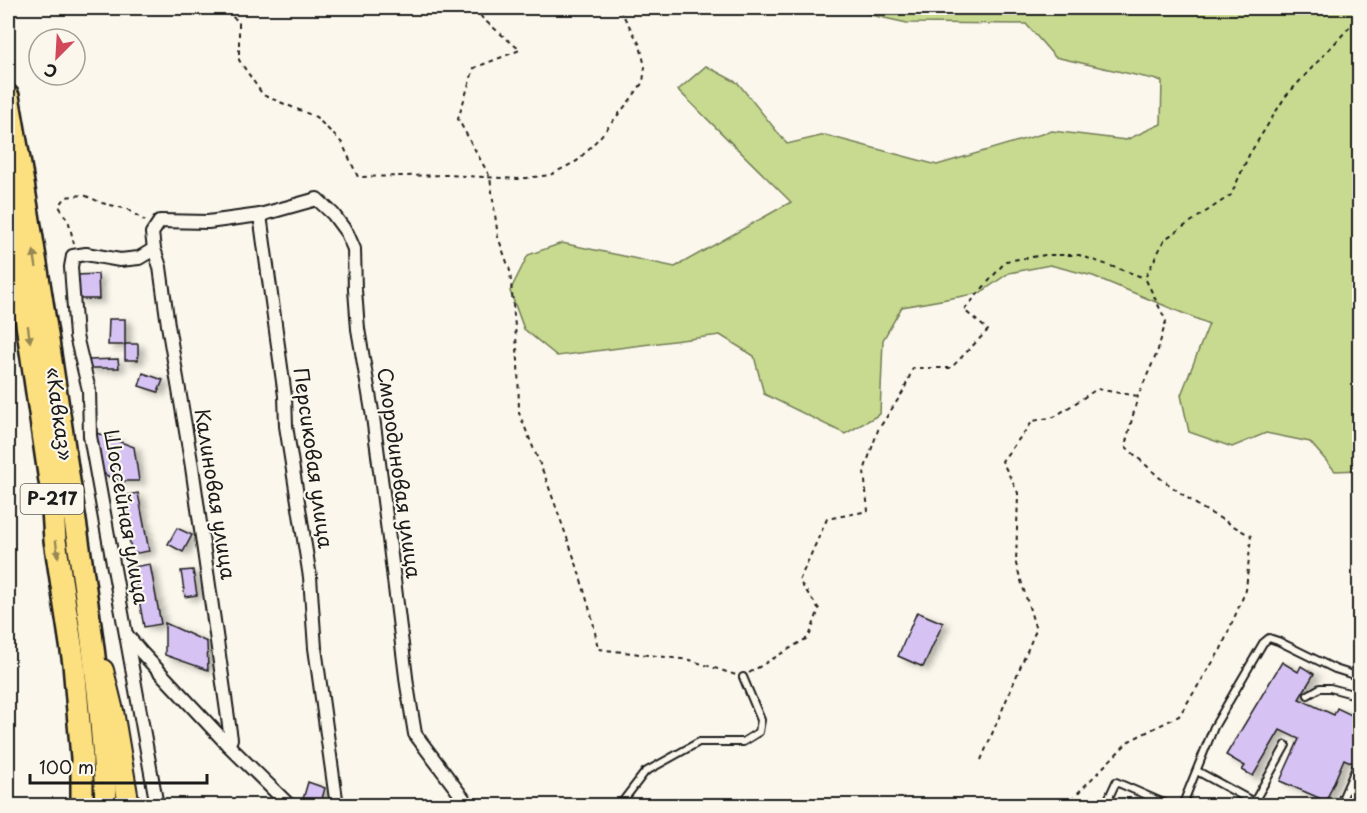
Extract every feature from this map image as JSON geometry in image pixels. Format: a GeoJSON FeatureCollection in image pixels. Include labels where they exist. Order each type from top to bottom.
{"type":"FeatureCollection","features":[{"type":"Feature","properties":{"kind":"highway","name":"«Кавказ»"},"geometry":{"type":"LineString","coordinates":[[8,96],[51,354],[88,607],[102,728],[106,806]]}},
{"type":"Feature","properties":{"kind":"highway","name":"«Кавказ»"},"geometry":{"type":"LineString","coordinates":[[8,194],[74,664],[82,758],[82,806]]}},
{"type":"Feature","properties":{"kind":"main road","name":"Р-217"},"geometry":{"type":"LineString","coordinates":[[88,607],[113,711],[129,806]]}},
{"type":"Feature","properties":{"kind":"street","name":"Смородиновая улица"},"geometry":{"type":"LineString","coordinates":[[260,215],[317,199],[333,214],[347,233],[354,249],[358,329],[373,417],[415,734],[469,806]]}},
{"type":"Feature","properties":{"kind":"street"},"geometry":{"type":"LineString","coordinates":[[158,224],[208,222],[260,215]]}},
{"type":"Feature","properties":{"kind":"street","name":"Персиковая улица"},"geometry":{"type":"LineString","coordinates":[[260,215],[285,396],[286,426],[310,577],[315,648],[337,806]]}},
{"type":"Feature","properties":{"kind":"street","name":"Калиновая улица"},"geometry":{"type":"LineString","coordinates":[[158,224],[152,232],[154,249],[160,267],[205,548],[231,739],[228,745]]}},
{"type":"Feature","properties":{"kind":"street"},"geometry":{"type":"LineString","coordinates":[[73,256],[86,254],[120,260],[139,258],[154,249]]}},
{"type":"Feature","properties":{"kind":"street","name":"Шоссейная улица"},"geometry":{"type":"LineString","coordinates":[[73,256],[71,267],[76,336],[89,390],[90,436],[126,634],[228,745],[290,806]]}},
{"type":"Feature","properties":{"kind":"street"},"geometry":{"type":"LineString","coordinates":[[126,634],[157,806]]}},
{"type":"Feature","properties":{"kind":"lane"},"geometry":{"type":"LineString","coordinates":[[1182,806],[1214,727],[1263,643],[1269,638],[1278,640],[1335,669],[1359,677]]}},
{"type":"Feature","properties":{"kind":"lane"},"geometry":{"type":"LineString","coordinates":[[619,806],[645,772],[699,742],[743,742],[759,732],[761,720],[743,677]]}},
{"type":"Feature","properties":{"kind":"lane"},"geometry":{"type":"LineString","coordinates":[[1308,695],[1320,688],[1330,688],[1359,696]]}},
{"type":"Feature","properties":{"kind":"lane"},"geometry":{"type":"LineString","coordinates":[[1197,771],[1258,804],[1286,745]]}},
{"type":"Feature","properties":{"kind":"lane"},"geometry":{"type":"LineString","coordinates":[[1339,806],[1359,764]]}},
{"type":"Feature","properties":{"kind":"lane"},"geometry":{"type":"LineString","coordinates":[[1106,806],[1116,782],[1164,803]]}},
{"type":"Feature","properties":{"kind":"path"},"geometry":{"type":"LineString","coordinates":[[217,8],[239,21],[239,60],[263,95],[316,117],[342,143],[358,177],[447,176],[518,179],[550,175],[577,161],[600,137],[643,82],[645,67],[640,45],[619,8]]}},
{"type":"Feature","properties":{"kind":"path"},"geometry":{"type":"LineString","coordinates":[[475,8],[483,20],[520,50],[474,68],[458,119],[490,177],[498,237],[510,271],[518,360],[519,413],[578,566],[598,649],[690,660],[743,677],[809,638],[819,609],[799,581],[827,519],[868,511],[864,471],[878,430],[903,392],[914,368],[951,368],[988,330],[963,310],[1006,261],[1045,255],[1079,255],[1145,278],[1166,321],[1157,353],[1138,396],[1125,446],[1168,484],[1200,507],[1251,536],[1246,590],[1221,649],[1179,716],[1129,741],[1065,806]]}},
{"type":"Feature","properties":{"kind":"path"},"geometry":{"type":"LineString","coordinates":[[1145,278],[1165,239],[1231,195],[1249,155],[1285,98],[1359,17],[1357,8]]}},
{"type":"Feature","properties":{"kind":"path"},"geometry":{"type":"LineString","coordinates":[[73,256],[74,242],[69,223],[59,206],[66,197],[84,195],[102,203],[127,208],[158,224]]}},
{"type":"Feature","properties":{"kind":"path"},"geometry":{"type":"LineString","coordinates":[[981,760],[1036,630],[1016,564],[1018,493],[1002,461],[1033,422],[1054,417],[1097,389],[1138,396]]}},
{"type":"Feature","properties":{"kind":"green space"},"geometry":{"type":"Polygon","coordinates":[[[856,8],[1359,8],[1359,470],[1335,471],[1310,442],[1266,433],[1232,447],[1189,432],[1181,395],[1209,324],[1093,276],[1050,265],[1009,273],[980,293],[902,307],[883,340],[880,414],[845,434],[764,394],[754,356],[720,335],[557,356],[524,329],[510,291],[528,255],[562,243],[675,267],[791,202],[678,90],[706,66],[738,83],[787,144],[825,135],[937,165],[1052,131],[1126,140],[1161,124],[1162,81],[1055,57],[1026,24],[907,23],[871,15],[856,8]]]}},
{"type":"Feature","properties":{"kind":"building"},"geometry":{"type":"Polygon","coordinates":[[[98,274],[99,299],[78,299],[76,275],[98,274]]]}},
{"type":"Feature","properties":{"kind":"building"},"geometry":{"type":"Polygon","coordinates":[[[109,319],[125,319],[125,345],[108,345],[109,319]]]}},
{"type":"Feature","properties":{"kind":"building"},"geometry":{"type":"Polygon","coordinates":[[[125,344],[138,344],[138,360],[125,360],[125,344]]]}},
{"type":"Feature","properties":{"kind":"building"},"geometry":{"type":"Polygon","coordinates":[[[118,359],[119,368],[88,368],[88,360],[118,359]]]}},
{"type":"Feature","properties":{"kind":"building"},"geometry":{"type":"Polygon","coordinates":[[[143,373],[163,380],[158,392],[139,386],[143,373]]]}},
{"type":"Feature","properties":{"kind":"building"},"geometry":{"type":"Polygon","coordinates":[[[94,432],[134,447],[139,481],[122,481],[111,478],[100,471],[94,432]]]}},
{"type":"Feature","properties":{"kind":"building"},"geometry":{"type":"Polygon","coordinates":[[[138,493],[149,551],[132,554],[121,496],[138,493]]]}},
{"type":"Feature","properties":{"kind":"building"},"geometry":{"type":"Polygon","coordinates":[[[177,528],[192,535],[183,552],[168,544],[177,528]]]}},
{"type":"Feature","properties":{"kind":"building"},"geometry":{"type":"Polygon","coordinates":[[[150,564],[161,624],[144,627],[133,567],[150,564]]]}},
{"type":"Feature","properties":{"kind":"building"},"geometry":{"type":"Polygon","coordinates":[[[193,570],[197,595],[185,597],[181,571],[193,570]]]}},
{"type":"Feature","properties":{"kind":"building"},"geometry":{"type":"Polygon","coordinates":[[[917,612],[943,623],[923,667],[898,656],[917,612]]]}},
{"type":"Feature","properties":{"kind":"building"},"geometry":{"type":"Polygon","coordinates":[[[165,623],[207,642],[208,670],[165,655],[165,623]]]}},
{"type":"Feature","properties":{"kind":"building"},"geometry":{"type":"Polygon","coordinates":[[[1282,662],[1298,672],[1301,666],[1314,674],[1299,699],[1334,715],[1337,708],[1360,719],[1357,726],[1360,727],[1360,746],[1353,763],[1344,759],[1326,801],[1280,781],[1299,739],[1280,730],[1253,776],[1242,770],[1245,766],[1226,755],[1282,662]]]}},
{"type":"Feature","properties":{"kind":"building"},"geometry":{"type":"Polygon","coordinates":[[[308,782],[325,788],[320,806],[301,806],[308,782]]]}},
{"type":"Feature","properties":{"kind":"building"},"geometry":{"type":"Polygon","coordinates":[[[1135,798],[1153,806],[1131,806],[1135,798]]]}}]}
